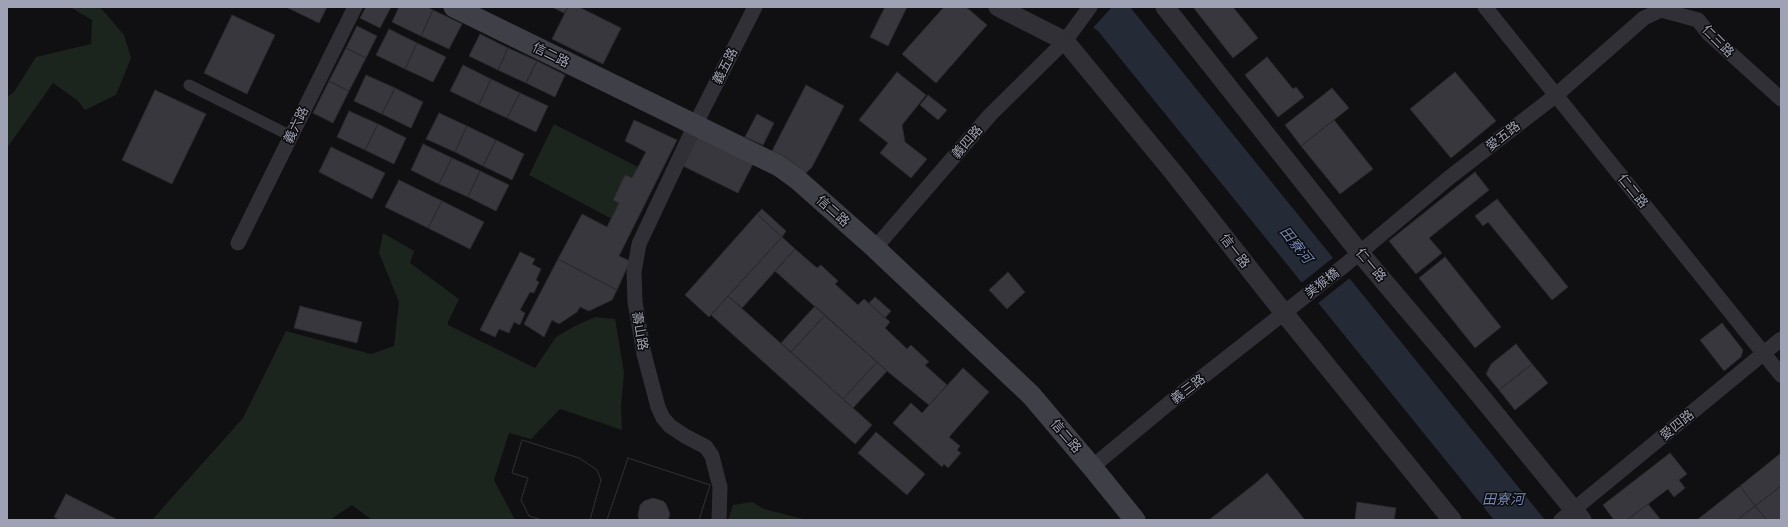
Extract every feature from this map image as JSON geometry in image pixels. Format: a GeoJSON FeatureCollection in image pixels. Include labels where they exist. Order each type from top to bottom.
{"type":"FeatureCollection","features":[{"type":"Feature","properties":{"kind":"main road","name":"信二路"},"geometry":{"type":"LineString","coordinates":[[454,7],[779,166],[797,179],[875,248],[1031,394],[1135,520]]}},
{"type":"Feature","properties":{"kind":"street","name":"義六路"},"geometry":{"type":"LineString","coordinates":[[238,243],[355,7]]}},
{"type":"Feature","properties":{"kind":"street","name":"義五路"},"geometry":{"type":"LineString","coordinates":[[695,125],[755,7]]}},
{"type":"Feature","properties":{"kind":"street","name":"信一路"},"geometry":{"type":"LineString","coordinates":[[998,7],[1065,41],[1173,172],[1284,313],[1452,520]]}},
{"type":"Feature","properties":{"kind":"street","name":"義四路"},"geometry":{"type":"LineString","coordinates":[[875,248],[990,114],[1065,41],[1090,7]]}},
{"type":"Feature","properties":{"kind":"street","name":"仁一路"},"geometry":{"type":"LineString","coordinates":[[1165,7],[1359,252],[1465,377],[1572,517]]}},
{"type":"Feature","properties":{"kind":"street","name":"仁二路"},"geometry":{"type":"LineString","coordinates":[[1485,7],[1555,96],[1781,375]]}},
{"type":"Feature","properties":{"kind":"street","name":"仁三路"},"geometry":{"type":"LineString","coordinates":[[1644,18],[1661,10],[1698,20],[1709,34],[1781,99]]}},
{"type":"Feature","properties":{"kind":"street","name":"愛五路"},"geometry":{"type":"LineString","coordinates":[[1359,252],[1450,177],[1555,96],[1644,18]]}},
{"type":"Feature","properties":{"kind":"street"},"geometry":{"type":"LineString","coordinates":[[189,85],[291,136]]}},
{"type":"Feature","properties":{"kind":"street","name":"壽山路"},"geometry":{"type":"LineString","coordinates":[[695,125],[639,244],[634,272],[635,302],[644,354],[658,407],[663,418],[670,426],[706,447],[712,456],[720,487],[719,520]]}},
{"type":"Feature","properties":{"kind":"street","name":"美猴橋"},"geometry":{"type":"LineString","coordinates":[[1284,313],[1359,252]]}},
{"type":"Feature","properties":{"kind":"street","name":"義三路"},"geometry":{"type":"LineString","coordinates":[[1092,467],[1168,404],[1284,313]]}},
{"type":"Feature","properties":{"kind":"street","name":"愛四路"},"geometry":{"type":"LineString","coordinates":[[1572,517],[1781,339]]}},
{"type":"Feature","properties":{"kind":"shaded area"},"geometry":{"type":"Polygon","coordinates":[[[70,7],[100,7],[124,35],[131,58],[116,95],[85,110],[78,101],[53,83],[7,148],[7,97],[14,92],[36,57],[91,44],[92,20],[70,7]]]}},
{"type":"Feature","properties":{"kind":"shaded area"},"geometry":{"type":"Polygon","coordinates":[[[554,124],[638,167],[612,219],[529,175],[554,124]]]}},
{"type":"Feature","properties":{"kind":"shaded area"},"geometry":{"type":"Polygon","coordinates":[[[383,233],[414,251],[410,263],[459,299],[448,325],[535,368],[556,337],[595,317],[615,319],[624,373],[621,406],[622,430],[560,409],[531,439],[509,433],[494,480],[515,520],[372,520],[352,505],[330,520],[152,520],[243,418],[286,331],[371,354],[394,346],[399,302],[379,253],[383,233]]]}},
{"type":"Feature","properties":{"kind":"shaded area"},"geometry":{"type":"Polygon","coordinates":[[[752,502],[764,509],[807,520],[728,520],[733,505],[752,502]]]}},
{"type":"Feature","properties":{"kind":"water","name":"田寮河"},"geometry":{"type":"Polygon","coordinates":[[[1066,7],[1130,7],[1545,520],[1494,520],[1098,31],[1066,7]]]}},
{"type":"Feature","properties":{"kind":"pier"},"geometry":{"type":"Polygon","coordinates":[[[1069,7],[1112,7],[1092,29],[1067,9],[1069,7]]]}},
{"type":"Feature","properties":{"kind":"pier"},"geometry":{"type":"Polygon","coordinates":[[[1334,257],[1351,277],[1317,304],[1300,284],[1334,257]]]}},
{"type":"Feature","properties":{"kind":"building"},"geometry":{"type":"Polygon","coordinates":[[[286,7],[327,7],[319,23],[286,7]]]}},
{"type":"Feature","properties":{"kind":"building"},"geometry":{"type":"Polygon","coordinates":[[[366,7],[391,7],[380,28],[360,18],[366,7]]]}},
{"type":"Feature","properties":{"kind":"building"},"geometry":{"type":"Polygon","coordinates":[[[399,7],[427,7],[433,10],[421,36],[392,22],[399,7]]]}},
{"type":"Feature","properties":{"kind":"building"},"geometry":{"type":"Polygon","coordinates":[[[552,7],[568,7],[564,13],[552,7]]]}},
{"type":"Feature","properties":{"kind":"building"},"geometry":{"type":"Polygon","coordinates":[[[568,7],[579,7],[621,28],[603,64],[552,39],[568,7]]]}},
{"type":"Feature","properties":{"kind":"building"},"geometry":{"type":"Polygon","coordinates":[[[885,7],[907,7],[888,46],[870,37],[885,7]]]}},
{"type":"Feature","properties":{"kind":"building"},"geometry":{"type":"Polygon","coordinates":[[[944,7],[966,7],[987,25],[936,83],[902,54],[944,7]]]}},
{"type":"Feature","properties":{"kind":"building"},"geometry":{"type":"Polygon","coordinates":[[[1193,7],[1233,7],[1258,38],[1233,58],[1193,7]]]}},
{"type":"Feature","properties":{"kind":"building"},"geometry":{"type":"Polygon","coordinates":[[[433,10],[462,24],[449,49],[421,36],[433,10]]]}},
{"type":"Feature","properties":{"kind":"building"},"geometry":{"type":"Polygon","coordinates":[[[232,15],[275,35],[247,94],[204,73],[232,15]]]}},
{"type":"Feature","properties":{"kind":"building"},"geometry":{"type":"Polygon","coordinates":[[[357,26],[377,36],[366,58],[346,48],[357,26]]]}},
{"type":"Feature","properties":{"kind":"building"},"geometry":{"type":"Polygon","coordinates":[[[389,29],[417,43],[405,69],[376,55],[389,29]]]}},
{"type":"Feature","properties":{"kind":"building"},"geometry":{"type":"Polygon","coordinates":[[[480,34],[508,48],[498,70],[469,56],[480,34]]]}},
{"type":"Feature","properties":{"kind":"building"},"geometry":{"type":"Polygon","coordinates":[[[417,43],[446,57],[433,82],[405,69],[417,43]]]}},
{"type":"Feature","properties":{"kind":"building"},"geometry":{"type":"Polygon","coordinates":[[[346,48],[366,58],[349,91],[329,81],[346,48]]]}},
{"type":"Feature","properties":{"kind":"building"},"geometry":{"type":"Polygon","coordinates":[[[508,48],[537,61],[526,83],[498,70],[508,48]]]}},
{"type":"Feature","properties":{"kind":"building"},"geometry":{"type":"Polygon","coordinates":[[[1267,57],[1293,89],[1296,87],[1304,97],[1278,117],[1245,75],[1267,57]]]}},
{"type":"Feature","properties":{"kind":"building"},"geometry":{"type":"Polygon","coordinates":[[[537,61],[565,75],[555,97],[526,83],[537,61]]]}},
{"type":"Feature","properties":{"kind":"building"},"geometry":{"type":"Polygon","coordinates":[[[463,65],[491,79],[479,105],[450,91],[463,65]]]}},
{"type":"Feature","properties":{"kind":"building"},"geometry":{"type":"Polygon","coordinates":[[[897,72],[926,95],[902,125],[905,142],[927,159],[911,178],[880,153],[888,143],[859,120],[897,72]]]}},
{"type":"Feature","properties":{"kind":"building"},"geometry":{"type":"Polygon","coordinates":[[[1455,72],[1496,121],[1451,158],[1410,109],[1455,72]]]}},
{"type":"Feature","properties":{"kind":"building"},"geometry":{"type":"Polygon","coordinates":[[[366,75],[395,88],[382,114],[354,101],[366,75]]]}},
{"type":"Feature","properties":{"kind":"building"},"geometry":{"type":"Polygon","coordinates":[[[491,79],[520,93],[507,118],[479,105],[491,79]]]}},
{"type":"Feature","properties":{"kind":"building"},"geometry":{"type":"Polygon","coordinates":[[[329,81],[349,91],[333,123],[313,113],[329,81]]]}},
{"type":"Feature","properties":{"kind":"building"},"geometry":{"type":"Polygon","coordinates":[[[806,85],[844,106],[812,167],[806,173],[785,157],[772,151],[806,85]]]}},
{"type":"Feature","properties":{"kind":"building"},"geometry":{"type":"Polygon","coordinates":[[[395,88],[423,102],[411,128],[382,114],[395,88]]]}},
{"type":"Feature","properties":{"kind":"building"},"geometry":{"type":"Polygon","coordinates":[[[1332,88],[1349,108],[1301,146],[1285,125],[1332,88]]]}},
{"type":"Feature","properties":{"kind":"building"},"geometry":{"type":"Polygon","coordinates":[[[155,90],[206,114],[172,184],[122,160],[155,90]]]}},
{"type":"Feature","properties":{"kind":"building"},"geometry":{"type":"Polygon","coordinates":[[[520,93],[548,106],[536,132],[507,118],[520,93]]]}},
{"type":"Feature","properties":{"kind":"building"},"geometry":{"type":"Polygon","coordinates":[[[928,95],[947,110],[938,120],[920,105],[928,95]]]}},
{"type":"Feature","properties":{"kind":"building"},"geometry":{"type":"Polygon","coordinates":[[[349,111],[378,124],[365,150],[337,137],[349,111]]]}},
{"type":"Feature","properties":{"kind":"building"},"geometry":{"type":"Polygon","coordinates":[[[439,113],[467,126],[455,152],[426,139],[439,113]]]}},
{"type":"Feature","properties":{"kind":"building"},"geometry":{"type":"Polygon","coordinates":[[[757,114],[774,123],[763,145],[745,137],[757,114]]]}},
{"type":"Feature","properties":{"kind":"building"},"geometry":{"type":"Polygon","coordinates":[[[634,120],[677,140],[619,256],[630,261],[617,290],[558,259],[582,214],[607,227],[619,203],[613,200],[625,175],[632,178],[646,152],[625,141],[634,120]]]}},
{"type":"Feature","properties":{"kind":"building"},"geometry":{"type":"Polygon","coordinates":[[[1334,120],[1373,169],[1340,194],[1301,146],[1334,120]]]}},
{"type":"Feature","properties":{"kind":"building"},"geometry":{"type":"Polygon","coordinates":[[[378,124],[406,138],[394,164],[365,150],[378,124]]]}},
{"type":"Feature","properties":{"kind":"building"},"geometry":{"type":"Polygon","coordinates":[[[467,126],[496,140],[483,166],[455,152],[467,126]]]}},
{"type":"Feature","properties":{"kind":"building"},"geometry":{"type":"Polygon","coordinates":[[[698,136],[753,164],[738,193],[683,166],[698,136]]]}},
{"type":"Feature","properties":{"kind":"building"},"geometry":{"type":"Polygon","coordinates":[[[496,140],[524,154],[512,180],[483,166],[496,140]]]}},
{"type":"Feature","properties":{"kind":"building"},"geometry":{"type":"Polygon","coordinates":[[[423,144],[452,158],[439,184],[411,170],[423,144]]]}},
{"type":"Feature","properties":{"kind":"building"},"geometry":{"type":"Polygon","coordinates":[[[331,147],[385,173],[372,199],[319,172],[331,147]]]}},
{"type":"Feature","properties":{"kind":"building"},"geometry":{"type":"Polygon","coordinates":[[[452,158],[480,171],[468,197],[439,184],[452,158]]]}},
{"type":"Feature","properties":{"kind":"building"},"geometry":{"type":"Polygon","coordinates":[[[480,171],[509,185],[496,211],[468,197],[480,171]]]}},
{"type":"Feature","properties":{"kind":"building"},"geometry":{"type":"Polygon","coordinates":[[[1475,172],[1489,190],[1429,238],[1442,253],[1416,274],[1389,241],[1475,172]]]}},
{"type":"Feature","properties":{"kind":"building"},"geometry":{"type":"Polygon","coordinates":[[[399,180],[442,201],[428,228],[385,207],[399,180]]]}},
{"type":"Feature","properties":{"kind":"building"},"geometry":{"type":"Polygon","coordinates":[[[1497,199],[1568,287],[1552,300],[1488,222],[1483,226],[1475,216],[1497,199]]]}},
{"type":"Feature","properties":{"kind":"building"},"geometry":{"type":"Polygon","coordinates":[[[442,201],[484,222],[470,249],[428,228],[442,201]]]}},
{"type":"Feature","properties":{"kind":"building"},"geometry":{"type":"Polygon","coordinates":[[[762,209],[786,231],[782,237],[757,214],[762,209]]]}},
{"type":"Feature","properties":{"kind":"building"},"geometry":{"type":"Polygon","coordinates":[[[757,214],[782,237],[709,317],[685,295],[757,214]]]}},
{"type":"Feature","properties":{"kind":"building"},"geometry":{"type":"Polygon","coordinates":[[[782,237],[795,249],[742,308],[728,296],[782,237]]]}},
{"type":"Feature","properties":{"kind":"building"},"geometry":{"type":"Polygon","coordinates":[[[795,249],[817,268],[821,265],[838,281],[835,284],[858,305],[864,299],[890,322],[885,328],[907,349],[911,345],[929,362],[925,365],[947,385],[929,405],[887,371],[775,271],[795,249]]]}},
{"type":"Feature","properties":{"kind":"building"},"geometry":{"type":"Polygon","coordinates":[[[520,252],[535,259],[532,264],[541,269],[536,280],[539,282],[534,293],[530,292],[520,310],[525,313],[520,325],[514,322],[509,333],[499,329],[495,337],[480,330],[520,252]]]}},
{"type":"Feature","properties":{"kind":"building"},"geometry":{"type":"Polygon","coordinates":[[[1445,257],[1501,327],[1475,348],[1419,278],[1445,257]]]}},
{"type":"Feature","properties":{"kind":"building"},"geometry":{"type":"Polygon","coordinates":[[[558,259],[617,290],[612,300],[589,311],[580,307],[577,312],[559,324],[552,320],[544,337],[524,324],[558,259]]]}},
{"type":"Feature","properties":{"kind":"building"},"geometry":{"type":"Polygon","coordinates":[[[1008,272],[1025,292],[1007,309],[989,290],[1008,272]]]}},
{"type":"Feature","properties":{"kind":"building"},"geometry":{"type":"Polygon","coordinates":[[[728,296],[872,425],[855,444],[711,315],[728,296]]]}},
{"type":"Feature","properties":{"kind":"building"},"geometry":{"type":"Polygon","coordinates":[[[875,297],[891,311],[885,318],[869,303],[875,297]]]}},
{"type":"Feature","properties":{"kind":"building"},"geometry":{"type":"Polygon","coordinates":[[[300,306],[362,322],[357,343],[294,328],[300,306]]]}},
{"type":"Feature","properties":{"kind":"building"},"geometry":{"type":"Polygon","coordinates":[[[815,306],[825,315],[791,352],[781,343],[815,306]]]}},
{"type":"Feature","properties":{"kind":"building"},"geometry":{"type":"Polygon","coordinates":[[[825,315],[877,362],[843,399],[791,352],[825,315]]]}},
{"type":"Feature","properties":{"kind":"building"},"geometry":{"type":"Polygon","coordinates":[[[1722,323],[1743,350],[1741,357],[1724,371],[1700,340],[1722,323]]]}},
{"type":"Feature","properties":{"kind":"building"},"geometry":{"type":"Polygon","coordinates":[[[1516,344],[1532,364],[1499,390],[1486,374],[1491,364],[1516,344]]]}},
{"type":"Feature","properties":{"kind":"building"},"geometry":{"type":"Polygon","coordinates":[[[877,362],[887,371],[853,408],[843,399],[877,362]]]}},
{"type":"Feature","properties":{"kind":"building"},"geometry":{"type":"Polygon","coordinates":[[[1532,364],[1548,383],[1515,410],[1499,390],[1532,364]]]}},
{"type":"Feature","properties":{"kind":"building"},"geometry":{"type":"Polygon","coordinates":[[[963,368],[989,392],[949,437],[960,446],[957,450],[961,453],[948,468],[944,464],[942,467],[893,423],[911,403],[922,413],[963,368]]]}},
{"type":"Feature","properties":{"kind":"building"},"geometry":{"type":"Polygon","coordinates":[[[876,432],[925,474],[907,495],[858,453],[876,432]]]}},
{"type":"Feature","properties":{"kind":"building"},"geometry":{"type":"Polygon","coordinates":[[[522,440],[579,458],[597,470],[601,480],[590,520],[542,520],[529,516],[521,500],[528,478],[512,473],[522,440]]]}},
{"type":"Feature","properties":{"kind":"building"},"geometry":{"type":"Polygon","coordinates":[[[522,440],[579,458],[597,470],[601,480],[590,520],[542,520],[529,516],[521,500],[528,478],[512,473],[522,440]]]}},
{"type":"Feature","properties":{"kind":"building"},"geometry":{"type":"Polygon","coordinates":[[[1670,453],[1687,474],[1679,480],[1685,488],[1674,497],[1668,489],[1627,520],[1614,520],[1603,505],[1670,453]]]}},
{"type":"Feature","properties":{"kind":"building"},"geometry":{"type":"Polygon","coordinates":[[[1781,453],[1781,486],[1755,506],[1740,486],[1781,453]]]}},
{"type":"Feature","properties":{"kind":"building"},"geometry":{"type":"Polygon","coordinates":[[[628,458],[710,485],[699,520],[668,520],[670,514],[666,504],[663,501],[653,498],[644,501],[640,505],[638,515],[639,520],[607,520],[628,458]]]}},
{"type":"Feature","properties":{"kind":"building"},"geometry":{"type":"Polygon","coordinates":[[[628,458],[710,485],[699,520],[607,520],[628,458]]]}},
{"type":"Feature","properties":{"kind":"building"},"geometry":{"type":"Polygon","coordinates":[[[1267,473],[1305,520],[1209,520],[1257,482],[1267,473]]]}},
{"type":"Feature","properties":{"kind":"building"},"geometry":{"type":"Polygon","coordinates":[[[1740,486],[1755,506],[1737,520],[1697,520],[1740,486]]]}},
{"type":"Feature","properties":{"kind":"building"},"geometry":{"type":"Polygon","coordinates":[[[1781,486],[1781,520],[1767,520],[1755,506],[1781,486]]]}},
{"type":"Feature","properties":{"kind":"building"},"geometry":{"type":"Polygon","coordinates":[[[66,494],[118,520],[60,520],[54,517],[66,494]]]}},
{"type":"Feature","properties":{"kind":"building"},"geometry":{"type":"Polygon","coordinates":[[[1357,502],[1396,508],[1394,520],[1355,520],[1357,502]]]}},
{"type":"Feature","properties":{"kind":"building"},"geometry":{"type":"Polygon","coordinates":[[[1648,504],[1661,520],[1627,520],[1648,504]]]}},
{"type":"Feature","properties":{"kind":"building"},"geometry":{"type":"Polygon","coordinates":[[[1755,506],[1767,520],[1737,520],[1755,506]]]}}]}
